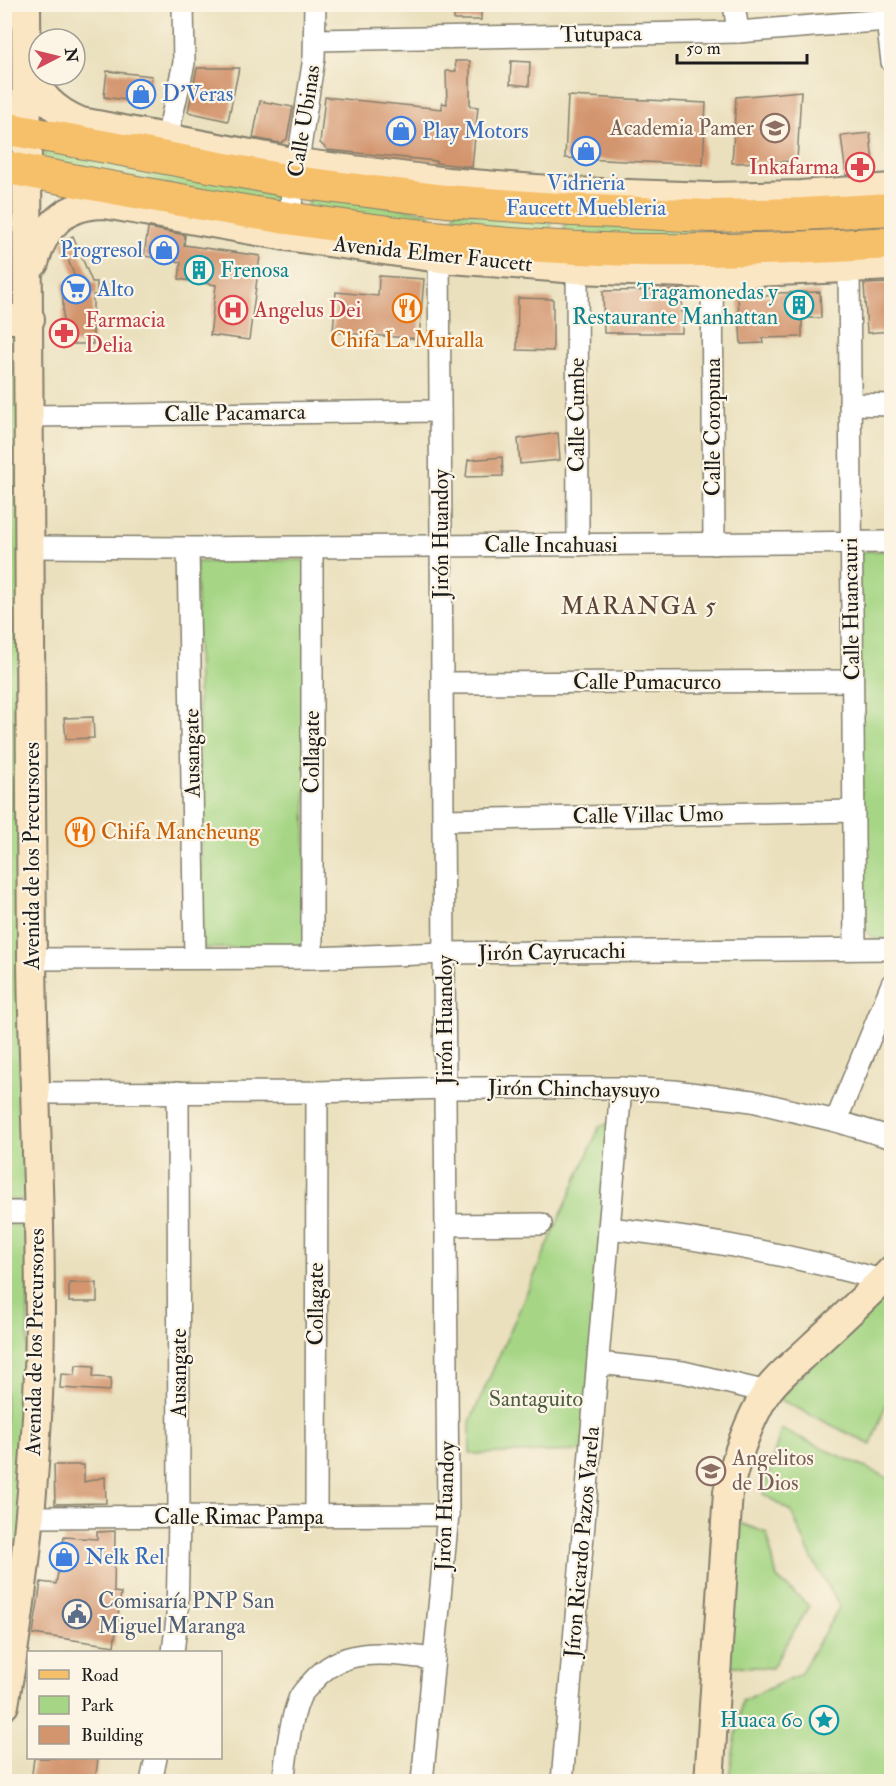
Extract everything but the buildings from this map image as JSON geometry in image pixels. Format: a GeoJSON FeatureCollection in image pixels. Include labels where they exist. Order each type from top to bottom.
{"type":"FeatureCollection","features":[{"type":"Feature","properties":{"kind":"main road","name":"Avenida de los Precursores"},"geometry":{"type":"LineString","coordinates":[[4,1705],[29,1517],[39,1372],[32,959],[30,416],[17,319],[29,289],[16,169],[16,130],[26,56],[26,4]]}},
{"type":"Feature","properties":{"kind":"main road"},"geometry":{"type":"LineString","coordinates":[[26,56],[36,85],[54,107],[67,116],[88,124],[167,138],[296,173],[447,182],[573,201]]}},
{"type":"Feature","properties":{"kind":"main road"},"geometry":{"type":"LineString","coordinates":[[16,130],[296,173],[446,201],[573,201],[709,206],[802,214],[891,209]]}},
{"type":"Feature","properties":{"kind":"main road","name":"Avenida Elmer Faucett"},"geometry":{"type":"LineString","coordinates":[[16,169],[146,202],[287,227],[441,248],[577,258],[710,263],[759,262],[849,269],[891,266]]}},
{"type":"Feature","properties":{"kind":"main road"},"geometry":{"type":"LineString","coordinates":[[709,206],[801,195],[891,188]]}},
{"type":"Feature","properties":{"kind":"main road"},"geometry":{"type":"LineString","coordinates":[[441,248],[446,201]]}},
{"type":"Feature","properties":{"kind":"main road","name":"Avenida Elmer Faucett"},"geometry":{"type":"LineString","coordinates":[[29,289],[38,248],[52,224],[61,216],[74,209],[96,204],[146,202]]}},
{"type":"Feature","properties":{"kind":"main road"},"geometry":{"type":"LineString","coordinates":[[709,206],[710,263]]}},
{"type":"Feature","properties":{"kind":"main road","name":"Avenida Elmer Faucett"},"geometry":{"type":"LineString","coordinates":[[759,262],[891,243]]}},
{"type":"Feature","properties":{"kind":"main road"},"geometry":{"type":"LineString","coordinates":[[710,1782],[728,1492],[734,1464],[746,1429],[767,1392],[780,1377],[887,1275]]}},
{"type":"Feature","properties":{"kind":"street"},"geometry":{"type":"LineString","coordinates":[[167,138],[184,63],[183,4]]}},
{"type":"Feature","properties":{"kind":"street","name":"Calle Ubinas"},"geometry":{"type":"LineString","coordinates":[[287,227],[315,40],[315,4]]}},
{"type":"Feature","properties":{"kind":"street"},"geometry":{"type":"LineString","coordinates":[[734,4],[738,32]]}},
{"type":"Feature","properties":{"kind":"street"},"geometry":{"type":"LineString","coordinates":[[886,12],[891,58]]}},
{"type":"Feature","properties":{"kind":"street","name":"Tutupaca"},"geometry":{"type":"LineString","coordinates":[[315,40],[738,32],[886,12]]}},
{"type":"Feature","properties":{"kind":"street","name":"Jirón Huandoy"},"geometry":{"type":"LineString","coordinates":[[422,1782],[448,1515],[440,411],[441,248]]}},
{"type":"Feature","properties":{"kind":"street","name":"Calle Cumbe"},"geometry":{"type":"LineString","coordinates":[[577,258],[578,545]]}},
{"type":"Feature","properties":{"kind":"street","name":"Calle Coropuna"},"geometry":{"type":"LineString","coordinates":[[710,263],[714,544]]}},
{"type":"Feature","properties":{"kind":"street","name":"Calle Huancauri"},"geometry":{"type":"LineString","coordinates":[[849,269],[855,948]]}},
{"type":"Feature","properties":{"kind":"street"},"geometry":{"type":"LineString","coordinates":[[850,404],[891,405]]}},
{"type":"Feature","properties":{"kind":"street","name":"Calle Pacamarca"},"geometry":{"type":"LineString","coordinates":[[30,416],[440,411]]}},
{"type":"Feature","properties":{"kind":"street","name":"Calle Incahuasi"},"geometry":{"type":"LineString","coordinates":[[30,547],[188,548],[891,542]]}},
{"type":"Feature","properties":{"kind":"street","name":"Collagate"},"geometry":{"type":"LineString","coordinates":[[312,547],[312,958]]}},
{"type":"Feature","properties":{"kind":"street","name":"Ausangate"},"geometry":{"type":"LineString","coordinates":[[188,548],[195,958]]}},
{"type":"Feature","properties":{"kind":"street","name":"Calle Pumacurco"},"geometry":{"type":"LineString","coordinates":[[442,683],[852,681]]}},
{"type":"Feature","properties":{"kind":"street","name":"Calle Villac Umo"},"geometry":{"type":"LineString","coordinates":[[444,819],[853,811]]}},
{"type":"Feature","properties":{"kind":"street","name":"Jirón Cayrucachi"},"geometry":{"type":"LineString","coordinates":[[32,959],[312,958],[445,953],[891,949]]}},
{"type":"Feature","properties":{"kind":"street"},"geometry":{"type":"LineString","coordinates":[[836,1121],[891,984]]}},
{"type":"Feature","properties":{"kind":"street","name":"Jirón Chinchaysuyo"},"geometry":{"type":"LineString","coordinates":[[34,1093],[316,1092],[446,1088],[674,1090],[752,1101],[836,1121],[891,1138]]}},
{"type":"Feature","properties":{"kind":"street","name":"Jíron Ricardo Pazos Varela"},"geometry":{"type":"LineString","coordinates":[[562,1782],[621,1088]]}},
{"type":"Feature","properties":{"kind":"street","name":"Ausangate"},"geometry":{"type":"LineString","coordinates":[[173,1651],[177,1619],[179,1517],[178,1092]]}},
{"type":"Feature","properties":{"kind":"street","name":"Collagate"},"geometry":{"type":"LineString","coordinates":[[316,1092],[316,1516]]}},
{"type":"Feature","properties":{"kind":"street"},"geometry":{"type":"LineString","coordinates":[[4,1212],[38,1212]]}},
{"type":"Feature","properties":{"kind":"street"},"geometry":{"type":"LineString","coordinates":[[447,1225],[541,1224]]}},
{"type":"Feature","properties":{"kind":"street"},"geometry":{"type":"LineString","coordinates":[[609,1228],[752,1248],[887,1275]]}},
{"type":"Feature","properties":{"kind":"street"},"geometry":{"type":"LineString","coordinates":[[598,1363],[683,1372],[767,1392]]}},
{"type":"Feature","properties":{"kind":"street","name":"Calle Rimac Pampa"},"geometry":{"type":"LineString","coordinates":[[29,1517],[448,1515]]}},
{"type":"Feature","properties":{"kind":"street"},"geometry":{"type":"LineString","coordinates":[[283,1782],[290,1736],[300,1697],[323,1669],[353,1655],[390,1654],[434,1659]]}},
{"type":"Feature","properties":{"kind":"street"},"geometry":{"type":"LineString","coordinates":[[152,1782],[156,1759]]}},
{"type":"Feature","properties":{"kind":"green space"},"geometry":{"type":"Polygon","coordinates":[[[5,5],[14,5],[18,117],[5,115],[5,5]]]}},
{"type":"Feature","properties":{"kind":"green space"},"geometry":{"type":"Polygon","coordinates":[[[45,148],[276,190],[273,205],[43,161],[45,148]]]}},
{"type":"Feature","properties":{"kind":"green space"},"geometry":{"type":"Polygon","coordinates":[[[4,175],[18,177],[21,302],[5,302],[4,175]]]}},
{"type":"Feature","properties":{"kind":"green space"},"geometry":{"type":"Polygon","coordinates":[[[310,193],[430,213],[429,231],[307,212],[310,193]]]}},
{"type":"Feature","properties":{"kind":"green space"},"geometry":{"type":"Polygon","coordinates":[[[455,210],[552,219],[550,237],[453,228],[455,210]]]}},
{"type":"Feature","properties":{"kind":"green space"},"geometry":{"type":"Polygon","coordinates":[[[565,221],[694,223],[690,239],[563,237],[565,221]]]}},
{"type":"Feature","properties":{"kind":"green space"},"geometry":{"type":"Polygon","coordinates":[[[21,332],[29,1200],[4,1200],[4,333],[21,332]]]}},
{"type":"Feature","properties":{"kind":"green space"},"geometry":{"type":"Polygon","coordinates":[[[864,551],[891,551],[892,937],[882,939],[870,936],[862,924],[858,558],[864,551]]]}},
{"type":"Feature","properties":{"kind":"green space"},"geometry":{"type":"Polygon","coordinates":[[[307,560],[305,949],[202,948],[196,562],[307,560]]]}},
{"type":"Feature","properties":{"kind":"green space","name":"Santaguito"},"geometry":{"type":"Polygon","coordinates":[[[611,1123],[583,1451],[470,1454],[470,1422],[600,1126],[611,1123]]]}},
{"type":"Feature","properties":{"kind":"green space"},"geometry":{"type":"Polygon","coordinates":[[[5,1225],[29,1225],[26,1513],[5,1648],[5,1225]]]}},
{"type":"Feature","properties":{"kind":"green space"},"geometry":{"type":"Polygon","coordinates":[[[891,1281],[891,1391],[871,1445],[779,1399],[891,1281]]]}},
{"type":"Feature","properties":{"kind":"green space"},"geometry":{"type":"Polygon","coordinates":[[[781,1429],[890,1479],[891,1475],[891,1781],[728,1781],[742,1701],[800,1674],[840,1606],[812,1559],[791,1511],[763,1494],[781,1429]]]}},
{"type":"Feature","properties":{"kind":"green space"},"geometry":{"type":"Polygon","coordinates":[[[726,1518],[767,1533],[777,1578],[809,1606],[772,1668],[716,1665],[726,1518]]]}},
{"type":"Feature","properties":{"kind":"place","name":"D'Veras"},"geometry":{"type":"Point","coordinates":[141,94]}},
{"type":"Feature","properties":{"kind":"place","name":"Academia Pamer"},"geometry":{"type":"Point","coordinates":[775,128]}},
{"type":"Feature","properties":{"kind":"place","name":"Play Motors"},"geometry":{"type":"Point","coordinates":[401,131]}},
{"type":"Feature","properties":{"kind":"place","name":"Vidrieria Faucett Muebleria"},"geometry":{"type":"Point","coordinates":[586,151]}},
{"type":"Feature","properties":{"kind":"place","name":"Inkafarma"},"geometry":{"type":"Point","coordinates":[860,167]}},
{"type":"Feature","properties":{"kind":"place","name":"Progresol"},"geometry":{"type":"Point","coordinates":[164,250]}},
{"type":"Feature","properties":{"kind":"place","name":"Frenosa"},"geometry":{"type":"Point","coordinates":[199,270]}},
{"type":"Feature","properties":{"kind":"place","name":"Alto"},"geometry":{"type":"Point","coordinates":[76,289]}},
{"type":"Feature","properties":{"kind":"place","name":"Tragamonedas y Restaurante Manhattan"},"geometry":{"type":"Point","coordinates":[799,305]}},
{"type":"Feature","properties":{"kind":"place","name":"Chifa La Muralla"},"geometry":{"type":"Point","coordinates":[407,308]}},
{"type":"Feature","properties":{"kind":"place","name":"Angelus Dei"},"geometry":{"type":"Point","coordinates":[233,310]}},
{"type":"Feature","properties":{"kind":"place","name":"Farmacia Delia"},"geometry":{"type":"Point","coordinates":[64,333]}},
{"type":"Feature","properties":{"kind":"place","name":"Chifa Mancheung"},"geometry":{"type":"Point","coordinates":[80,832]}},
{"type":"Feature","properties":{"kind":"place","name":"Angelitos de Dios"},"geometry":{"type":"Point","coordinates":[711,1471]}},
{"type":"Feature","properties":{"kind":"place","name":"Nelk Rel"},"geometry":{"type":"Point","coordinates":[64,1557]}},
{"type":"Feature","properties":{"kind":"place","name":"Comisaría PNP San Miguel Maranga"},"geometry":{"type":"Point","coordinates":[77,1614]}},
{"type":"Feature","properties":{"kind":"place","name":"Huaca 60"},"geometry":{"type":"Point","coordinates":[824,1720]}},
{"type":"Feature","properties":{"kind":"district","name":"MARANGA 5"},"geometry":{"type":"Point","coordinates":[639,606]}}]}
